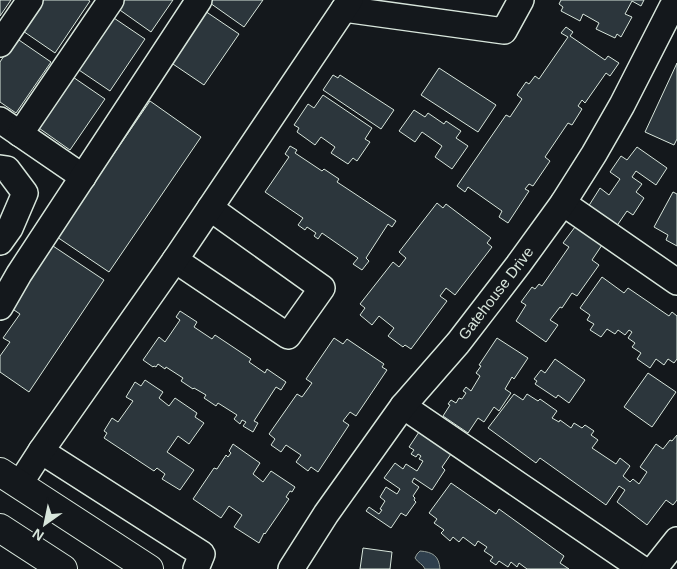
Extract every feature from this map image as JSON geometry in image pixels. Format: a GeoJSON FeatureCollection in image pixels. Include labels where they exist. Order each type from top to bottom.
{"type":"FeatureCollection","features":[{"type":"Feature","properties":{"kind":"main road"},"geometry":{"type":"LineString","coordinates":[[10,479],[149,569]]}},
{"type":"Feature","properties":{"kind":"main road"},"geometry":{"type":"LineString","coordinates":[[0,528],[63,569]]}},
{"type":"Feature","properties":{"kind":"lane"},"geometry":{"type":"LineString","coordinates":[[0,44],[30,0]]}},
{"type":"Feature","properties":{"kind":"lane"},"geometry":{"type":"LineString","coordinates":[[20,134],[111,0]]}},
{"type":"Feature","properties":{"kind":"lane"},"geometry":{"type":"LineString","coordinates":[[0,307],[19,274],[199,0]]}},
{"type":"Feature","properties":{"kind":"lane"},"geometry":{"type":"LineString","coordinates":[[10,479],[41,451],[175,260],[347,4],[504,31],[521,0]]}},
{"type":"Feature","properties":{"kind":"lane","name":"Gatehouse Drive"},"geometry":{"type":"LineString","coordinates":[[291,569],[326,514],[403,406],[458,343],[563,203],[622,105],[672,7],[677,2]]}},
{"type":"Feature","properties":{"kind":"lane"},"geometry":{"type":"LineString","coordinates":[[0,120],[83,177]]}},
{"type":"Feature","properties":{"kind":"lane"},"geometry":{"type":"LineString","coordinates":[[0,168],[7,170],[25,193],[10,228],[0,242]]}},
{"type":"Feature","properties":{"kind":"lane"},"geometry":{"type":"LineString","coordinates":[[563,203],[677,282]]}},
{"type":"Feature","properties":{"kind":"lane"},"geometry":{"type":"LineString","coordinates":[[175,260],[288,336],[322,288],[210,208]]}},
{"type":"Feature","properties":{"kind":"lane"},"geometry":{"type":"LineString","coordinates":[[403,406],[642,569]]}},
{"type":"Feature","properties":{"kind":"lane"},"geometry":{"type":"LineString","coordinates":[[41,451],[202,554],[196,569]]}},
{"type":"Feature","properties":{"kind":"lane"},"geometry":{"type":"LineString","coordinates":[[654,569],[677,540]]}},
{"type":"Feature","properties":{"kind":"water"},"geometry":{"type":"Polygon","coordinates":[[[420,551],[428,552],[437,558],[440,569],[425,569],[415,558],[420,551]]]}},
{"type":"Feature","properties":{"kind":"building"},"geometry":{"type":"Polygon","coordinates":[[[0,0],[11,0],[0,16],[0,0]]]}},
{"type":"Feature","properties":{"kind":"building"},"geometry":{"type":"Polygon","coordinates":[[[40,0],[90,1],[55,53],[20,29],[40,0]]]}},
{"type":"Feature","properties":{"kind":"building"},"geometry":{"type":"Polygon","coordinates":[[[122,0],[173,0],[151,32],[117,8],[122,0]]]}},
{"type":"Feature","properties":{"kind":"building"},"geometry":{"type":"Polygon","coordinates":[[[212,0],[263,0],[244,27],[210,3],[212,0]]]}},
{"type":"Feature","properties":{"kind":"building"},"geometry":{"type":"Polygon","coordinates":[[[561,0],[644,0],[641,6],[632,1],[625,14],[632,17],[621,37],[617,34],[615,38],[596,29],[599,23],[583,14],[580,21],[561,11],[563,7],[559,4],[561,0]]]}},
{"type":"Feature","properties":{"kind":"building"},"geometry":{"type":"Polygon","coordinates":[[[205,11],[239,34],[204,85],[170,62],[205,11]]]}},
{"type":"Feature","properties":{"kind":"building"},"geometry":{"type":"Polygon","coordinates":[[[111,16],[145,39],[110,91],[76,68],[111,16]]]}},
{"type":"Feature","properties":{"kind":"building"},"geometry":{"type":"Polygon","coordinates":[[[566,27],[573,32],[570,36],[605,60],[608,56],[619,63],[610,76],[606,73],[585,103],[582,100],[578,106],[582,109],[572,125],[568,123],[545,157],[550,161],[533,186],[529,184],[525,189],[529,191],[508,223],[499,217],[502,211],[468,187],[465,192],[457,186],[506,115],[510,117],[522,99],[517,95],[526,82],[529,84],[535,76],[539,79],[568,37],[561,33],[566,27]]]}},
{"type":"Feature","properties":{"kind":"building"},"geometry":{"type":"Polygon","coordinates":[[[16,38],[51,62],[16,113],[0,102],[0,62],[16,38]]]}},
{"type":"Feature","properties":{"kind":"building"},"geometry":{"type":"Polygon","coordinates":[[[677,63],[677,139],[674,145],[645,132],[677,63]]]}},
{"type":"Feature","properties":{"kind":"building"},"geometry":{"type":"Polygon","coordinates":[[[439,68],[496,105],[478,132],[421,95],[439,68]]]}},
{"type":"Feature","properties":{"kind":"building"},"geometry":{"type":"Polygon","coordinates":[[[70,75],[105,99],[70,150],[36,126],[70,75]]]}},
{"type":"Feature","properties":{"kind":"building"},"geometry":{"type":"Polygon","coordinates":[[[333,75],[338,78],[340,75],[394,110],[381,129],[323,90],[333,75]]]}},
{"type":"Feature","properties":{"kind":"building"},"geometry":{"type":"Polygon","coordinates":[[[323,95],[372,128],[365,139],[370,142],[357,161],[353,158],[348,164],[331,153],[335,147],[321,137],[315,145],[297,132],[299,128],[294,125],[308,104],[314,108],[323,95]]]}},
{"type":"Feature","properties":{"kind":"building"},"geometry":{"type":"Polygon","coordinates":[[[150,101],[201,137],[109,272],[57,237],[150,101]]]}},
{"type":"Feature","properties":{"kind":"building"},"geometry":{"type":"Polygon","coordinates":[[[414,110],[425,117],[428,113],[444,124],[446,121],[461,131],[456,138],[468,146],[452,169],[435,157],[442,146],[422,132],[415,142],[399,131],[414,110]]]}},
{"type":"Feature","properties":{"kind":"building"},"geometry":{"type":"Polygon","coordinates":[[[290,146],[297,150],[295,153],[322,171],[324,169],[339,179],[337,182],[396,221],[392,227],[388,224],[366,258],[369,261],[362,270],[353,264],[358,258],[322,233],[318,239],[314,236],[316,233],[307,227],[305,230],[298,225],[303,218],[265,192],[289,157],[285,154],[290,146]]]}},
{"type":"Feature","properties":{"kind":"building"},"geometry":{"type":"Polygon","coordinates":[[[637,147],[667,168],[656,185],[636,171],[632,177],[642,184],[636,192],[644,198],[633,215],[627,211],[616,227],[588,207],[600,188],[609,195],[620,179],[610,172],[621,156],[627,160],[637,147]]]}},
{"type":"Feature","properties":{"kind":"building"},"geometry":{"type":"Polygon","coordinates":[[[673,192],[677,194],[677,246],[666,240],[668,235],[654,227],[673,192]]]}},
{"type":"Feature","properties":{"kind":"building"},"geometry":{"type":"Polygon","coordinates":[[[437,203],[443,208],[446,204],[491,238],[487,243],[492,247],[455,295],[446,288],[440,296],[447,301],[411,349],[405,345],[403,347],[388,336],[394,328],[379,316],[372,325],[360,315],[365,308],[360,304],[393,262],[399,267],[406,258],[399,252],[437,203]]]}},
{"type":"Feature","properties":{"kind":"building"},"geometry":{"type":"Polygon","coordinates":[[[575,227],[602,245],[592,260],[599,265],[577,296],[572,293],[562,308],[560,307],[550,320],[558,325],[546,342],[516,321],[526,305],[521,302],[532,287],[535,289],[539,284],[542,286],[569,247],[563,243],[575,227]]]}},
{"type":"Feature","properties":{"kind":"building"},"geometry":{"type":"Polygon","coordinates":[[[53,246],[104,280],[29,392],[0,372],[0,356],[10,342],[3,338],[20,314],[11,308],[53,246]]]}},
{"type":"Feature","properties":{"kind":"building"},"geometry":{"type":"Polygon","coordinates":[[[602,277],[624,293],[628,288],[669,316],[672,312],[677,316],[677,359],[674,363],[668,359],[664,365],[656,359],[650,368],[637,359],[641,353],[632,347],[635,343],[628,338],[632,332],[629,330],[625,335],[618,330],[615,334],[607,329],[601,337],[590,330],[594,324],[587,320],[590,315],[580,308],[602,277]]]}},
{"type":"Feature","properties":{"kind":"building"},"geometry":{"type":"Polygon","coordinates":[[[180,311],[197,322],[194,327],[212,339],[215,335],[251,359],[249,362],[265,373],[267,369],[286,382],[281,390],[276,387],[254,421],[258,423],[253,432],[243,426],[246,422],[242,420],[240,424],[234,419],[237,415],[218,403],[216,406],[204,398],[206,395],[181,381],[183,378],[166,367],[165,369],[158,364],[156,367],[153,367],[143,360],[159,337],[165,342],[180,320],[176,317],[180,311]]]}},
{"type":"Feature","properties":{"kind":"building"},"geometry":{"type":"Polygon","coordinates":[[[334,338],[343,344],[347,339],[384,364],[382,367],[387,370],[356,416],[350,412],[343,421],[349,425],[318,472],[311,467],[308,471],[296,462],[301,455],[286,445],[281,452],[271,445],[275,439],[269,434],[297,394],[302,397],[312,383],[306,379],[334,338]]]}},
{"type":"Feature","properties":{"kind":"building"},"geometry":{"type":"Polygon","coordinates":[[[497,338],[528,358],[514,379],[512,377],[505,389],[511,393],[499,411],[494,407],[484,422],[478,418],[468,433],[443,416],[451,400],[456,403],[459,398],[462,399],[466,393],[463,391],[466,387],[471,391],[480,376],[476,373],[481,366],[479,365],[497,338]]]}},
{"type":"Feature","properties":{"kind":"building"},"geometry":{"type":"Polygon","coordinates":[[[555,359],[585,380],[569,403],[558,395],[556,398],[535,384],[537,381],[534,379],[541,370],[545,373],[555,359]]]}},
{"type":"Feature","properties":{"kind":"building"},"geometry":{"type":"Polygon","coordinates":[[[648,373],[676,392],[652,427],[624,407],[648,373]]]}},
{"type":"Feature","properties":{"kind":"building"},"geometry":{"type":"Polygon","coordinates":[[[145,380],[163,392],[159,398],[169,406],[175,398],[197,413],[195,417],[204,423],[189,444],[178,436],[167,452],[194,470],[180,490],[162,479],[165,474],[157,468],[154,471],[104,438],[107,433],[104,431],[112,418],[118,422],[133,401],[126,397],[135,382],[141,386],[145,380]]]}},
{"type":"Feature","properties":{"kind":"building"},"geometry":{"type":"Polygon","coordinates":[[[514,394],[523,400],[527,394],[538,401],[540,399],[557,411],[552,418],[559,422],[560,420],[571,428],[574,423],[582,428],[585,425],[594,431],[591,435],[598,440],[592,448],[616,464],[620,458],[630,466],[623,476],[630,482],[633,479],[639,484],[647,472],[640,467],[656,444],[663,449],[677,435],[677,500],[673,505],[666,500],[647,525],[617,502],[625,490],[619,486],[606,505],[540,458],[536,463],[488,428],[514,394]]]}},
{"type":"Feature","properties":{"kind":"building"},"geometry":{"type":"Polygon","coordinates":[[[419,432],[451,454],[442,467],[445,470],[432,490],[414,478],[412,482],[419,487],[413,496],[416,502],[406,516],[401,513],[391,528],[366,511],[369,507],[379,514],[385,501],[380,497],[386,487],[397,494],[400,489],[384,478],[395,463],[403,469],[406,464],[417,471],[423,461],[419,459],[421,456],[418,454],[416,457],[411,454],[414,450],[409,447],[419,432]]]}},
{"type":"Feature","properties":{"kind":"building"},"geometry":{"type":"Polygon","coordinates":[[[233,444],[260,463],[253,474],[263,482],[271,471],[295,487],[286,497],[289,499],[264,533],[259,543],[234,527],[242,515],[229,506],[221,518],[193,499],[214,468],[217,469],[226,455],[228,457],[231,453],[229,451],[233,444]]]}},
{"type":"Feature","properties":{"kind":"building"},"geometry":{"type":"Polygon","coordinates":[[[451,483],[496,514],[499,509],[564,556],[560,563],[569,569],[527,569],[519,563],[517,567],[511,562],[508,567],[499,561],[496,565],[490,561],[493,557],[484,551],[487,547],[478,541],[475,546],[463,537],[459,542],[453,537],[450,541],[441,533],[444,530],[434,523],[437,519],[429,513],[451,483]]]}},
{"type":"Feature","properties":{"kind":"building"},"geometry":{"type":"Polygon","coordinates":[[[363,548],[392,552],[390,569],[360,569],[363,548]]]}}]}
